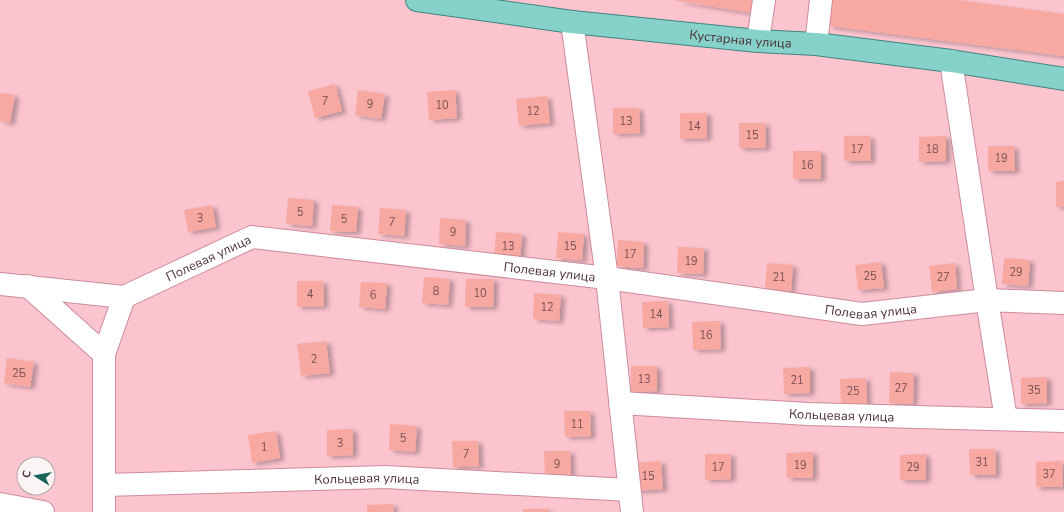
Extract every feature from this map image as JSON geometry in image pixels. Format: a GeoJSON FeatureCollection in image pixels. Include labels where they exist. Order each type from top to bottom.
{"type":"FeatureCollection","features":[{"type":"Feature","properties":{"kind":"main road","name":"Кустарная улица"},"geometry":{"type":"LineString","coordinates":[[417,0],[572,22],[758,41],[816,44],[951,61],[1064,79]]}},
{"type":"Feature","properties":{"kind":"street"},"geometry":{"type":"LineString","coordinates":[[758,41],[764,0]]}},
{"type":"Feature","properties":{"kind":"street"},"geometry":{"type":"LineString","coordinates":[[816,44],[821,0]]}},
{"type":"Feature","properties":{"kind":"street"},"geometry":{"type":"LineString","coordinates":[[572,22],[608,278],[632,512]]}},
{"type":"Feature","properties":{"kind":"street"},"geometry":{"type":"LineString","coordinates":[[951,61],[1006,420]]}},
{"type":"Feature","properties":{"kind":"street","name":"Полевая улица"},"geometry":{"type":"LineString","coordinates":[[124,296],[252,237],[608,278],[862,314],[987,300],[1064,302]]}},
{"type":"Feature","properties":{"kind":"street"},"geometry":{"type":"LineString","coordinates":[[0,284],[124,296],[104,354],[104,512]]}},
{"type":"Feature","properties":{"kind":"street"},"geometry":{"type":"LineString","coordinates":[[28,286],[104,354]]}},
{"type":"Feature","properties":{"kind":"street","name":"Кольцевая улица"},"geometry":{"type":"LineString","coordinates":[[620,403],[808,414],[1064,421]]}},
{"type":"Feature","properties":{"kind":"street","name":"Кольцевая улица"},"geometry":{"type":"LineString","coordinates":[[104,486],[385,477],[630,490]]}},
{"type":"Feature","properties":{"kind":"street"},"geometry":{"type":"LineString","coordinates":[[0,504],[43,512]]}},
{"type":"Feature","properties":{"kind":"building"},"geometry":{"type":"Polygon","coordinates":[[[673,0],[753,0],[751,13],[673,0]]]}},
{"type":"Feature","properties":{"kind":"building"},"geometry":{"type":"Polygon","coordinates":[[[832,0],[958,0],[1064,14],[1064,56],[829,26],[832,0]]]}},
{"type":"Feature","properties":{"kind":"building"},"geometry":{"type":"Polygon","coordinates":[[[335,84],[342,111],[315,118],[308,91],[335,84]]]}},
{"type":"Feature","properties":{"kind":"building"},"geometry":{"type":"Polygon","coordinates":[[[358,90],[385,94],[381,119],[355,115],[358,90]]]}},
{"type":"Feature","properties":{"kind":"building"},"geometry":{"type":"Polygon","coordinates":[[[455,90],[457,118],[429,120],[427,92],[455,90]]]}},
{"type":"Feature","properties":{"kind":"building"},"geometry":{"type":"Polygon","coordinates":[[[0,93],[15,95],[10,123],[0,121],[0,93]]]}},
{"type":"Feature","properties":{"kind":"building"},"geometry":{"type":"Polygon","coordinates":[[[547,96],[550,123],[519,126],[516,99],[547,96]]]}},
{"type":"Feature","properties":{"kind":"building"},"geometry":{"type":"Polygon","coordinates":[[[613,108],[639,108],[640,133],[613,134],[613,108]]]}},
{"type":"Feature","properties":{"kind":"building"},"geometry":{"type":"Polygon","coordinates":[[[680,113],[707,113],[707,138],[680,139],[680,113]]]}},
{"type":"Feature","properties":{"kind":"building"},"geometry":{"type":"Polygon","coordinates":[[[739,123],[765,123],[766,148],[739,148],[739,123]]]}},
{"type":"Feature","properties":{"kind":"building"},"geometry":{"type":"Polygon","coordinates":[[[844,136],[870,136],[871,161],[844,161],[844,136]]]}},
{"type":"Feature","properties":{"kind":"building"},"geometry":{"type":"Polygon","coordinates":[[[946,136],[946,161],[919,162],[919,137],[946,136]]]}},
{"type":"Feature","properties":{"kind":"building"},"geometry":{"type":"Polygon","coordinates":[[[988,146],[1014,146],[1015,171],[988,171],[988,146]]]}},
{"type":"Feature","properties":{"kind":"building"},"geometry":{"type":"Polygon","coordinates":[[[793,151],[821,151],[821,179],[793,179],[793,151]]]}},
{"type":"Feature","properties":{"kind":"building"},"geometry":{"type":"Polygon","coordinates":[[[1064,181],[1064,206],[1056,207],[1056,182],[1064,181]]]}},
{"type":"Feature","properties":{"kind":"building"},"geometry":{"type":"Polygon","coordinates":[[[288,198],[314,200],[312,226],[286,224],[288,198]]]}},
{"type":"Feature","properties":{"kind":"building"},"geometry":{"type":"Polygon","coordinates":[[[212,205],[216,227],[188,232],[184,210],[212,205]]]}},
{"type":"Feature","properties":{"kind":"building"},"geometry":{"type":"Polygon","coordinates":[[[332,205],[358,207],[356,232],[330,231],[332,205]]]}},
{"type":"Feature","properties":{"kind":"building"},"geometry":{"type":"Polygon","coordinates":[[[380,208],[406,210],[404,236],[378,234],[380,208]]]}},
{"type":"Feature","properties":{"kind":"building"},"geometry":{"type":"Polygon","coordinates":[[[440,218],[466,220],[465,246],[439,244],[440,218]]]}},
{"type":"Feature","properties":{"kind":"building"},"geometry":{"type":"Polygon","coordinates":[[[496,232],[522,234],[520,260],[494,258],[496,232]]]}},
{"type":"Feature","properties":{"kind":"building"},"geometry":{"type":"Polygon","coordinates":[[[558,232],[584,234],[582,260],[556,258],[558,232]]]}},
{"type":"Feature","properties":{"kind":"building"},"geometry":{"type":"Polygon","coordinates":[[[618,240],[644,242],[643,268],[617,266],[618,240]]]}},
{"type":"Feature","properties":{"kind":"building"},"geometry":{"type":"Polygon","coordinates":[[[678,247],[704,248],[703,274],[677,273],[678,247]]]}},
{"type":"Feature","properties":{"kind":"building"},"geometry":{"type":"Polygon","coordinates":[[[1004,258],[1030,260],[1028,286],[1002,284],[1004,258]]]}},
{"type":"Feature","properties":{"kind":"building"},"geometry":{"type":"Polygon","coordinates":[[[881,262],[884,288],[858,290],[855,265],[881,262]]]}},
{"type":"Feature","properties":{"kind":"building"},"geometry":{"type":"Polygon","coordinates":[[[767,263],[793,265],[791,291],[765,289],[767,263]]]}},
{"type":"Feature","properties":{"kind":"building"},"geometry":{"type":"Polygon","coordinates":[[[955,263],[957,289],[932,292],[929,266],[955,263]]]}},
{"type":"Feature","properties":{"kind":"building"},"geometry":{"type":"Polygon","coordinates":[[[424,277],[450,279],[448,305],[422,303],[424,277]]]}},
{"type":"Feature","properties":{"kind":"building"},"geometry":{"type":"Polygon","coordinates":[[[466,279],[494,279],[493,307],[465,307],[466,279]]]}},
{"type":"Feature","properties":{"kind":"building"},"geometry":{"type":"Polygon","coordinates":[[[297,281],[323,281],[324,306],[297,307],[297,281]]]}},
{"type":"Feature","properties":{"kind":"building"},"geometry":{"type":"Polygon","coordinates":[[[361,282],[387,283],[385,309],[359,307],[361,282]]]}},
{"type":"Feature","properties":{"kind":"building"},"geometry":{"type":"Polygon","coordinates":[[[534,293],[561,295],[559,321],[533,319],[534,293]]]}},
{"type":"Feature","properties":{"kind":"building"},"geometry":{"type":"Polygon","coordinates":[[[668,301],[669,327],[643,328],[642,302],[668,301]]]}},
{"type":"Feature","properties":{"kind":"building"},"geometry":{"type":"Polygon","coordinates":[[[720,321],[721,349],[693,350],[692,322],[720,321]]]}},
{"type":"Feature","properties":{"kind":"building"},"geometry":{"type":"Polygon","coordinates":[[[326,341],[330,373],[301,376],[297,344],[326,341]]]}},
{"type":"Feature","properties":{"kind":"building"},"geometry":{"type":"Polygon","coordinates":[[[7,358],[34,362],[30,387],[4,383],[7,358]]]}},
{"type":"Feature","properties":{"kind":"building"},"geometry":{"type":"Polygon","coordinates":[[[631,366],[657,366],[657,391],[631,392],[631,366]]]}},
{"type":"Feature","properties":{"kind":"building"},"geometry":{"type":"Polygon","coordinates":[[[810,367],[810,393],[784,394],[783,368],[810,367]]]}},
{"type":"Feature","properties":{"kind":"building"},"geometry":{"type":"Polygon","coordinates":[[[890,372],[914,373],[913,404],[889,403],[890,372]]]}},
{"type":"Feature","properties":{"kind":"building"},"geometry":{"type":"Polygon","coordinates":[[[1047,377],[1047,403],[1021,404],[1021,378],[1047,377]]]}},
{"type":"Feature","properties":{"kind":"building"},"geometry":{"type":"Polygon","coordinates":[[[866,378],[867,404],[841,405],[840,379],[866,378]]]}},
{"type":"Feature","properties":{"kind":"building"},"geometry":{"type":"Polygon","coordinates":[[[564,411],[590,411],[591,436],[565,437],[564,411]]]}},
{"type":"Feature","properties":{"kind":"building"},"geometry":{"type":"Polygon","coordinates":[[[390,424],[417,426],[415,452],[389,450],[390,424]]]}},
{"type":"Feature","properties":{"kind":"building"},"geometry":{"type":"Polygon","coordinates":[[[353,429],[353,455],[327,456],[327,430],[353,429]]]}},
{"type":"Feature","properties":{"kind":"building"},"geometry":{"type":"Polygon","coordinates":[[[276,431],[280,458],[252,463],[248,435],[276,431]]]}},
{"type":"Feature","properties":{"kind":"building"},"geometry":{"type":"Polygon","coordinates":[[[452,441],[478,441],[479,466],[453,467],[452,441]]]}},
{"type":"Feature","properties":{"kind":"building"},"geometry":{"type":"Polygon","coordinates":[[[969,449],[995,449],[996,475],[970,475],[969,449]]]}},
{"type":"Feature","properties":{"kind":"building"},"geometry":{"type":"Polygon","coordinates":[[[544,451],[570,451],[571,476],[545,477],[544,451]]]}},
{"type":"Feature","properties":{"kind":"building"},"geometry":{"type":"Polygon","coordinates":[[[813,452],[813,478],[787,478],[786,453],[813,452]]]}},
{"type":"Feature","properties":{"kind":"building"},"geometry":{"type":"Polygon","coordinates":[[[705,454],[731,454],[731,479],[705,480],[705,454]]]}},
{"type":"Feature","properties":{"kind":"building"},"geometry":{"type":"Polygon","coordinates":[[[926,454],[926,480],[900,480],[900,455],[926,454]]]}},
{"type":"Feature","properties":{"kind":"building"},"geometry":{"type":"Polygon","coordinates":[[[661,461],[663,489],[636,491],[633,463],[661,461]]]}},
{"type":"Feature","properties":{"kind":"building"},"geometry":{"type":"Polygon","coordinates":[[[1062,461],[1063,487],[1036,487],[1036,462],[1062,461]]]}},
{"type":"Feature","properties":{"kind":"building"},"geometry":{"type":"Polygon","coordinates":[[[393,504],[394,512],[367,512],[367,505],[393,504]]]}},
{"type":"Feature","properties":{"kind":"building"},"geometry":{"type":"Polygon","coordinates":[[[523,509],[549,509],[549,512],[523,512],[523,509]]]}}]}
